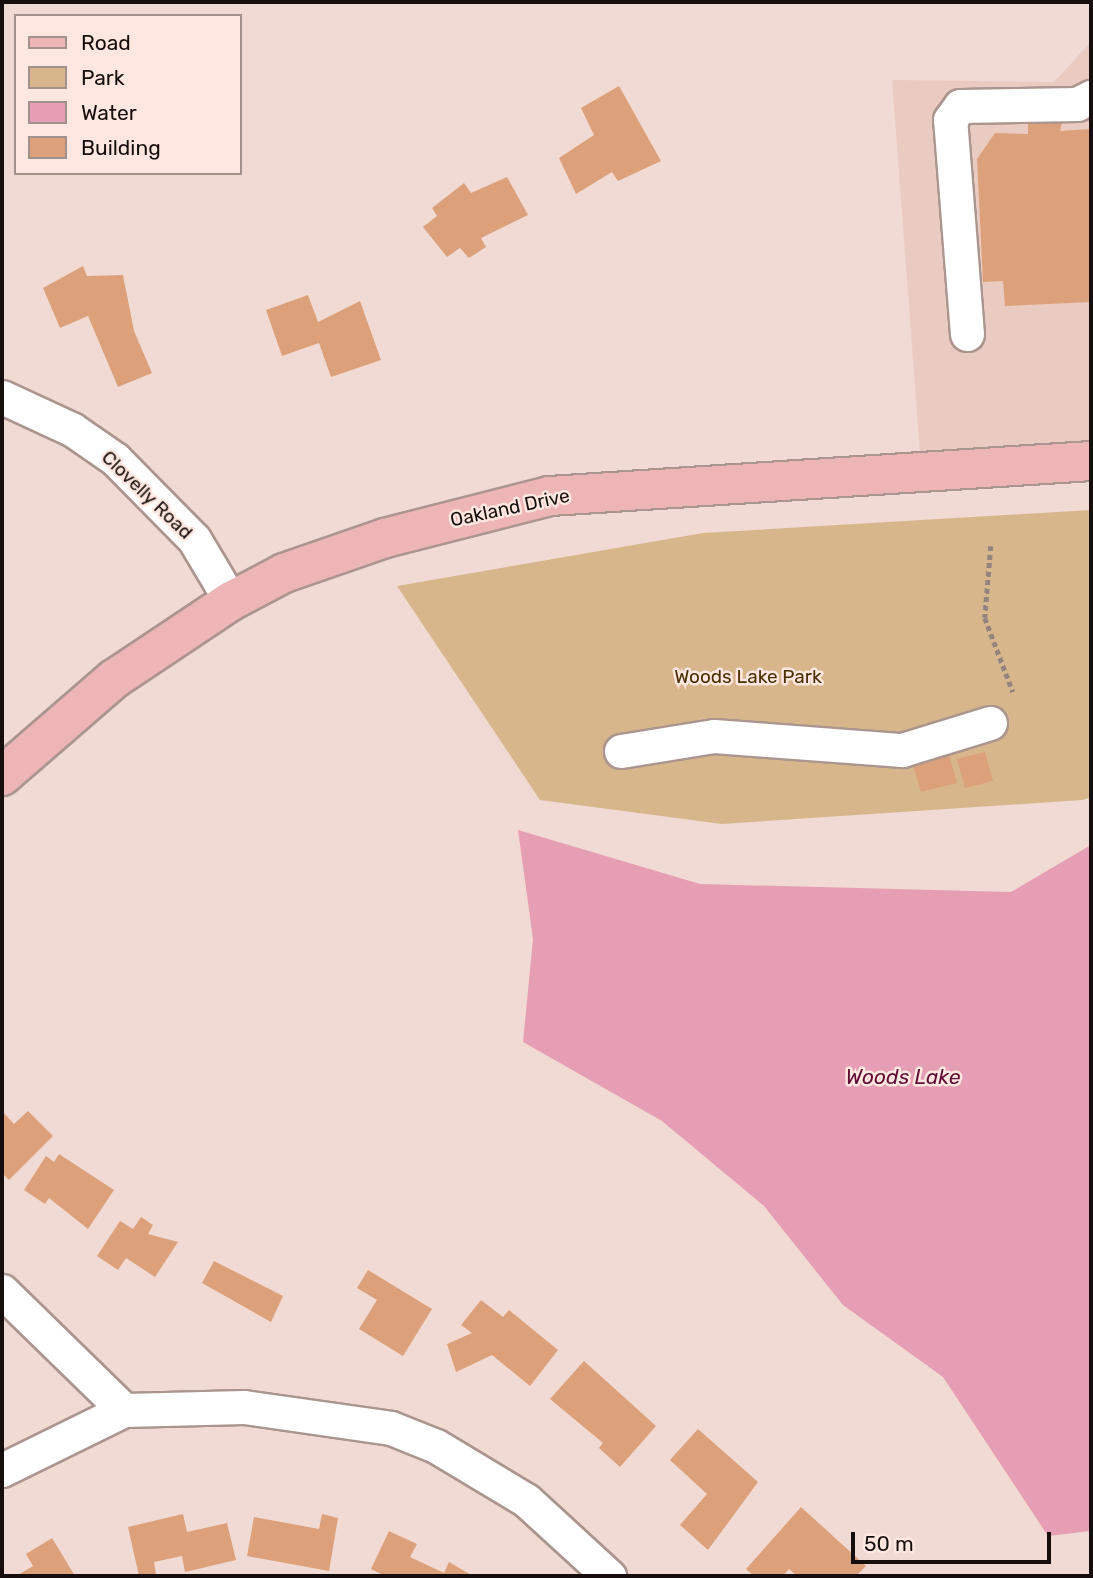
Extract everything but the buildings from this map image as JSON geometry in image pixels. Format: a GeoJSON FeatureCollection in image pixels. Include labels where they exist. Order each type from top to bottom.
{"type":"FeatureCollection","features":[{"type":"Feature","properties":{"kind":"main road","name":"Oakland Drive"},"geometry":{"type":"LineString","coordinates":[[2,776],[114,679],[231,601],[323,558],[550,496],[1091,461]]}},
{"type":"Feature","properties":{"kind":"street"},"geometry":{"type":"LineString","coordinates":[[967,334],[950,120],[960,106],[1077,104],[1091,97]]}},
{"type":"Feature","properties":{"kind":"street","name":"Clovelly Road"},"geometry":{"type":"LineString","coordinates":[[2,397],[73,430],[115,459],[194,539],[231,601]]}},
{"type":"Feature","properties":{"kind":"street"},"geometry":{"type":"LineString","coordinates":[[621,751],[714,736],[902,750],[990,723]]}},
{"type":"Feature","properties":{"kind":"street"},"geometry":{"type":"LineString","coordinates":[[2,1291],[124,1410]]}},
{"type":"Feature","properties":{"kind":"street"},"geometry":{"type":"LineString","coordinates":[[2,1470],[124,1410],[244,1407],[391,1428],[436,1446],[526,1500],[609,1576]]}},
{"type":"Feature","properties":{"kind":"path"},"geometry":{"type":"LineString","coordinates":[[991,546],[985,618],[1013,692]]}},
{"type":"Feature","properties":{"kind":"shaded area"},"geometry":{"type":"Polygon","coordinates":[[[1091,42],[1091,443],[920,453],[892,80],[1054,82],[1091,42]]]}},
{"type":"Feature","properties":{"kind":"green space","name":"Woods Lake Park"},"geometry":{"type":"Polygon","coordinates":[[[1091,510],[1091,797],[1082,800],[722,824],[540,800],[397,586],[703,533],[1091,510]]]}},
{"type":"Feature","properties":{"kind":"water","name":"Woods Lake"},"geometry":{"type":"Polygon","coordinates":[[[518,830],[700,884],[1011,892],[1091,845],[1091,1531],[1048,1536],[943,1377],[843,1305],[764,1206],[662,1121],[523,1042],[533,939],[518,830]]]}}]}
